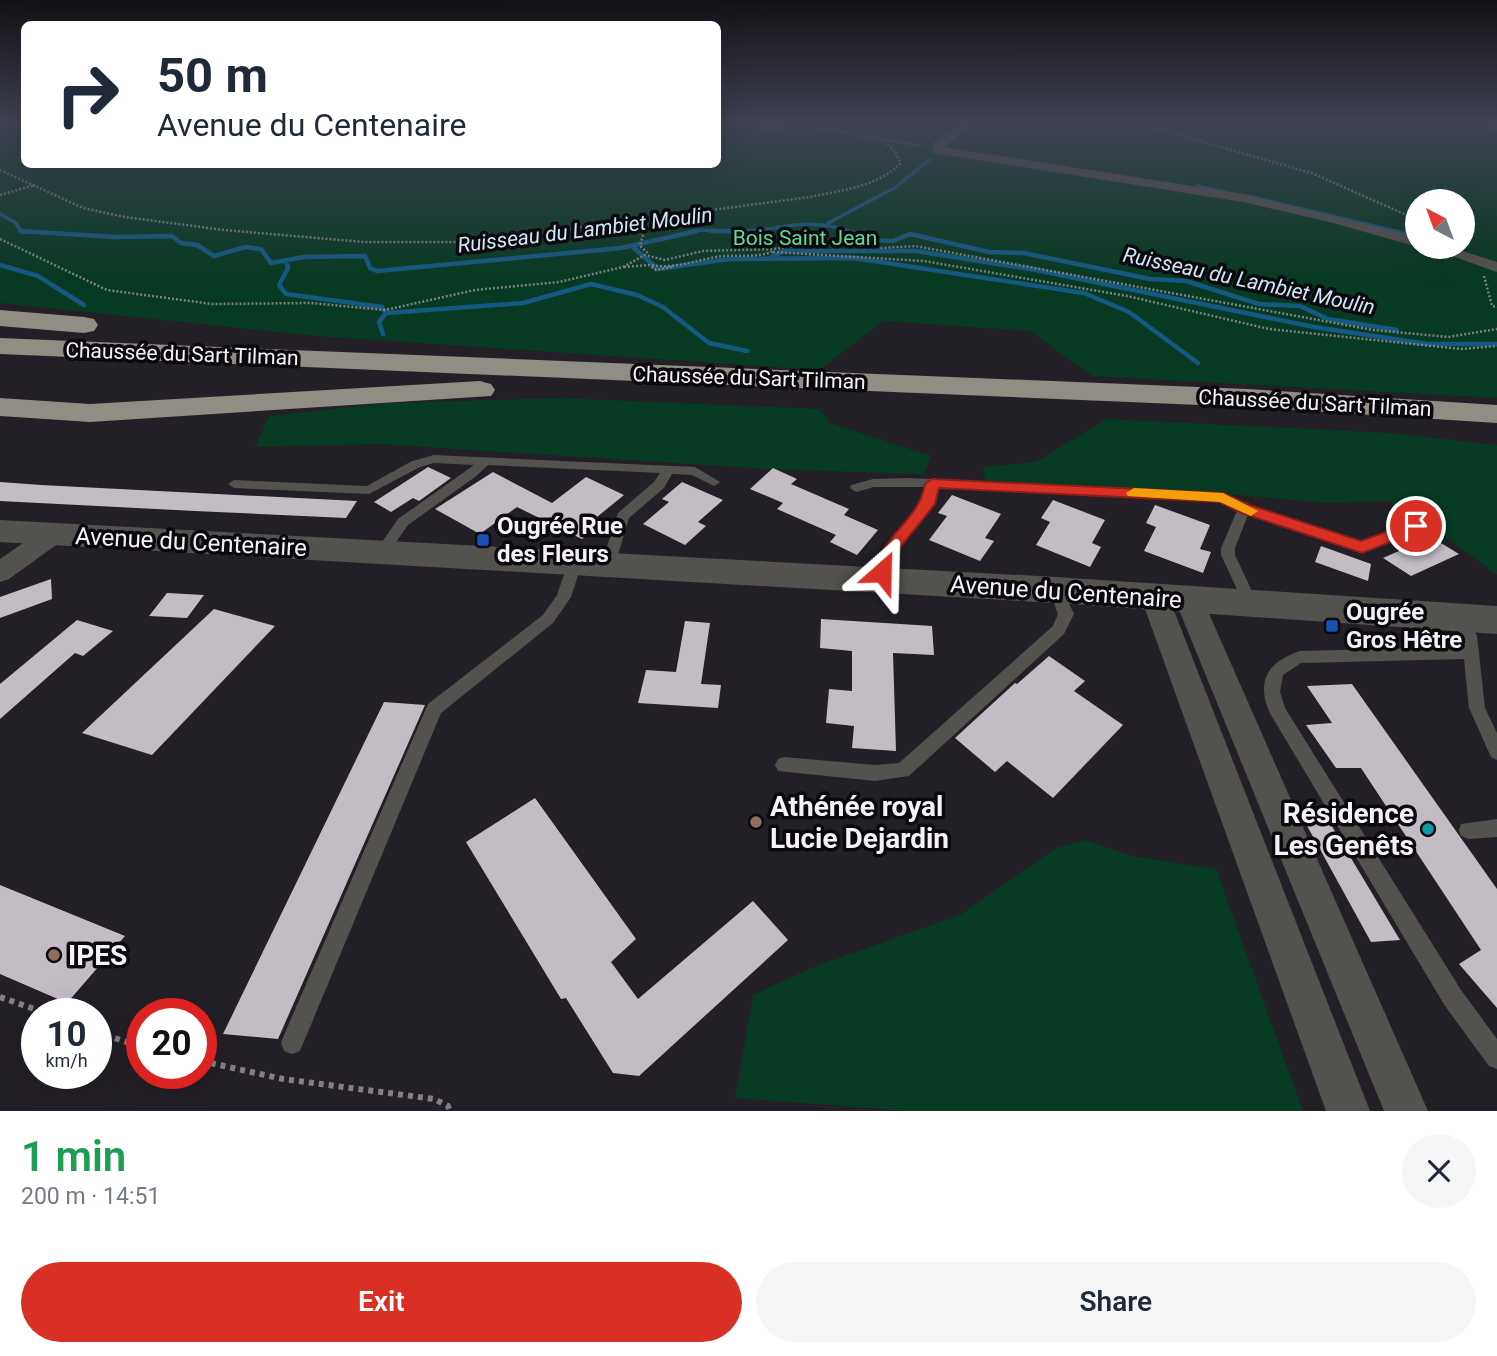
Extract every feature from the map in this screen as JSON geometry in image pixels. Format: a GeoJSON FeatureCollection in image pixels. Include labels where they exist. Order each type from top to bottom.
{"type":"FeatureCollection","features":[{"type":"Feature","properties":{"kind":"highway"},"geometry":{"type":"LineString","coordinates":[[0,318],[504,358],[553,369]]}},
{"type":"Feature","properties":{"kind":"highway","name":"Chaussée du Sart Tilman"},"geometry":{"type":"LineString","coordinates":[[0,346],[1406,406],[1497,414]]}},
{"type":"Feature","properties":{"kind":"highway","name":"Chaussée du Sart Tilman"},"geometry":{"type":"LineString","coordinates":[[0,361],[1411,418],[1497,425]]}},
{"type":"Feature","properties":{"kind":"highway"},"geometry":{"type":"LineString","coordinates":[[0,407],[90,413],[613,384]]}},
{"type":"Feature","properties":{"kind":"highway"},"geometry":{"type":"LineString","coordinates":[[1406,406],[1434,401],[1497,404]]}},
{"type":"Feature","properties":{"kind":"street"},"geometry":{"type":"LineString","coordinates":[[1088,175],[1243,198],[1333,218],[1405,238]]}},
{"type":"Feature","properties":{"kind":"street"},"geometry":{"type":"LineString","coordinates":[[1465,259],[1490,269]]}},
{"type":"Feature","properties":{"kind":"street","name":"Avenue du Centenaire"},"geometry":{"type":"LineString","coordinates":[[0,531],[1056,590],[1497,620]]}},
{"type":"Feature","properties":{"kind":"street"},"geometry":{"type":"LineString","coordinates":[[0,572],[54,534]]}},
{"type":"Feature","properties":{"kind":"street"},"geometry":{"type":"LineString","coordinates":[[1172,599],[1348,1111]]}},
{"type":"Feature","properties":{"kind":"street"},"geometry":{"type":"LineString","coordinates":[[1172,599],[1406,1111]]}},
{"type":"Feature","properties":{"kind":"lane"},"geometry":{"type":"LineString","coordinates":[[234,484],[369,490],[425,460],[702,472],[715,482]]}},
{"type":"Feature","properties":{"kind":"lane"},"geometry":{"type":"LineString","coordinates":[[382,552],[403,522],[485,461]]}},
{"type":"Feature","properties":{"kind":"lane"},"geometry":{"type":"LineString","coordinates":[[608,565],[623,516],[659,485],[668,470]]}},
{"type":"Feature","properties":{"kind":"lane"},"geometry":{"type":"LineString","coordinates":[[856,488],[890,482],[1211,496],[1231,500],[1244,509],[1362,547],[1416,526]]}},
{"type":"Feature","properties":{"kind":"lane"},"geometry":{"type":"LineString","coordinates":[[882,580],[886,554],[930,501],[932,484]]}},
{"type":"Feature","properties":{"kind":"lane"},"geometry":{"type":"LineString","coordinates":[[1244,509],[1228,548],[1228,555],[1250,602]]}},
{"type":"Feature","properties":{"kind":"lane"},"geometry":{"type":"LineString","coordinates":[[292,1043],[435,709],[548,620],[564,597],[575,563]]}},
{"type":"Feature","properties":{"kind":"lane"},"geometry":{"type":"LineString","coordinates":[[784,765],[875,773],[903,770],[924,748],[1059,630],[1066,614],[1056,590]]}},
{"type":"Feature","properties":{"kind":"lane"},"geometry":{"type":"LineString","coordinates":[[1460,616],[1466,626],[1477,708],[1497,752]]}},
{"type":"Feature","properties":{"kind":"lane"},"geometry":{"type":"LineString","coordinates":[[1470,653],[1300,657],[1279,666],[1272,675],[1270,687],[1277,710],[1415,938],[1472,1026],[1497,1058]]}},
{"type":"Feature","properties":{"kind":"lane"},"geometry":{"type":"LineString","coordinates":[[1468,830],[1497,828]]}},
{"type":"Feature","properties":{"kind":"path"},"geometry":{"type":"LineString","coordinates":[[12,175],[83,208],[124,216],[224,230],[364,242],[470,242],[810,197],[887,175]]}},
{"type":"Feature","properties":{"kind":"path"},"geometry":{"type":"LineString","coordinates":[[1316,175],[1405,214]]}},
{"type":"Feature","properties":{"kind":"path"},"geometry":{"type":"LineString","coordinates":[[0,195],[36,185]]}},
{"type":"Feature","properties":{"kind":"path"},"geometry":{"type":"LineString","coordinates":[[638,219],[644,231],[640,246],[662,262],[653,265],[672,266],[722,256],[765,256],[774,251],[836,239],[882,248],[915,246],[1373,330],[1448,337],[1497,329]]}},
{"type":"Feature","properties":{"kind":"path"},"geometry":{"type":"LineString","coordinates":[[0,239],[107,290],[212,304],[311,303],[385,310],[475,290],[559,282],[623,267],[649,265],[656,270],[668,270],[672,266]]}},
{"type":"Feature","properties":{"kind":"path"},"geometry":{"type":"LineString","coordinates":[[657,258],[665,260],[703,251],[774,251],[924,261],[1127,296],[1269,329],[1461,349],[1497,346]]}},
{"type":"Feature","properties":{"kind":"path"},"geometry":{"type":"LineString","coordinates":[[623,267],[636,257],[650,254]]}},
{"type":"Feature","properties":{"kind":"path"},"geometry":{"type":"LineString","coordinates":[[1490,269],[1492,306],[1497,307]]}},
{"type":"Feature","properties":{"kind":"path"},"geometry":{"type":"LineString","coordinates":[[0,997],[21,1004]]}},
{"type":"Feature","properties":{"kind":"path"},"geometry":{"type":"LineString","coordinates":[[217,1065],[283,1079],[434,1099],[448,1106],[450,1111]]}},
{"type":"Feature","properties":{"kind":"green space","name":"Bois Saint Jean"},"geometry":{"type":"Polygon","coordinates":[[[0,175],[1497,175],[1497,398],[1092,376],[1030,331],[884,321],[819,370],[316,336],[0,303],[0,175]]]}},
{"type":"Feature","properties":{"kind":"green space"},"geometry":{"type":"Polygon","coordinates":[[[562,398],[819,409],[830,423],[931,456],[924,474],[766,469],[381,444],[255,447],[269,416],[388,403],[562,398]]]}},
{"type":"Feature","properties":{"kind":"green space"},"geometry":{"type":"Polygon","coordinates":[[[1107,419],[1390,433],[1497,445],[1497,575],[1453,542],[1407,517],[1389,501],[1325,503],[1219,493],[986,483],[983,467],[1036,462],[1107,419]]]}},
{"type":"Feature","properties":{"kind":"green space"},"geometry":{"type":"Polygon","coordinates":[[[1086,840],[1131,856],[1216,869],[1303,1111],[908,1111],[735,1098],[753,995],[816,966],[960,915],[1056,848],[1086,840]]]}},
{"type":"Feature","properties":{"kind":"building"},"geometry":{"type":"Polygon","coordinates":[[[428,467],[451,478],[419,501],[413,498],[391,512],[374,502],[428,467]]]}},
{"type":"Feature","properties":{"kind":"building"},"geometry":{"type":"Polygon","coordinates":[[[773,468],[797,479],[791,484],[849,509],[844,515],[878,530],[857,555],[830,542],[836,535],[777,509],[783,503],[750,489],[773,468]]]}},
{"type":"Feature","properties":{"kind":"building"},"geometry":{"type":"Polygon","coordinates":[[[493,472],[552,503],[586,477],[624,495],[597,517],[604,521],[582,539],[517,507],[480,534],[435,509],[493,472]]]}},
{"type":"Feature","properties":{"kind":"building"},"geometry":{"type":"Polygon","coordinates":[[[0,482],[357,501],[346,518],[0,501],[0,482]]]}},
{"type":"Feature","properties":{"kind":"building"},"geometry":{"type":"Polygon","coordinates":[[[682,482],[723,500],[698,522],[706,526],[685,545],[643,524],[669,502],[662,499],[682,482]]]}},
{"type":"Feature","properties":{"kind":"building"},"geometry":{"type":"Polygon","coordinates":[[[952,495],[1001,514],[985,538],[994,541],[980,561],[929,540],[947,516],[938,513],[952,495]]]}},
{"type":"Feature","properties":{"kind":"building"},"geometry":{"type":"Polygon","coordinates":[[[1053,500],[1105,520],[1092,543],[1101,547],[1090,567],[1036,545],[1050,522],[1041,518],[1053,500]]]}},
{"type":"Feature","properties":{"kind":"building"},"geometry":{"type":"Polygon","coordinates":[[[1155,505],[1210,525],[1200,549],[1211,552],[1203,573],[1144,551],[1156,527],[1146,523],[1155,505]]]}},
{"type":"Feature","properties":{"kind":"building"},"geometry":{"type":"Polygon","coordinates":[[[1431,537],[1459,554],[1411,576],[1383,558],[1431,537]]]}},
{"type":"Feature","properties":{"kind":"building"},"geometry":{"type":"Polygon","coordinates":[[[1321,546],[1371,564],[1368,581],[1315,562],[1321,546]]]}},
{"type":"Feature","properties":{"kind":"building"},"geometry":{"type":"Polygon","coordinates":[[[51,579],[52,599],[0,618],[0,597],[51,579]]]}},
{"type":"Feature","properties":{"kind":"building"},"geometry":{"type":"Polygon","coordinates":[[[167,593],[204,595],[187,618],[149,616],[167,593]]]}},
{"type":"Feature","properties":{"kind":"building"},"geometry":{"type":"Polygon","coordinates":[[[214,609],[275,626],[152,755],[82,733],[214,609]]]}},
{"type":"Feature","properties":{"kind":"building"},"geometry":{"type":"Polygon","coordinates":[[[821,619],[932,626],[934,655],[893,653],[896,751],[852,748],[854,726],[826,723],[829,689],[852,691],[852,651],[820,648],[821,619]]]}},
{"type":"Feature","properties":{"kind":"building"},"geometry":{"type":"Polygon","coordinates":[[[77,620],[113,631],[83,656],[75,653],[0,719],[0,684],[77,620]]]}},
{"type":"Feature","properties":{"kind":"building"},"geometry":{"type":"Polygon","coordinates":[[[685,621],[710,623],[701,684],[721,685],[718,708],[638,703],[646,670],[676,672],[685,621]]]}},
{"type":"Feature","properties":{"kind":"building"},"geometry":{"type":"Polygon","coordinates":[[[1049,656],[1085,681],[1074,691],[1123,725],[1053,798],[1007,761],[995,772],[955,738],[1049,656]]]}},
{"type":"Feature","properties":{"kind":"building","name":"Résidence Les Genêts"},"geometry":{"type":"Polygon","coordinates":[[[1352,684],[1497,889],[1497,1008],[1459,964],[1481,950],[1361,768],[1336,768],[1306,725],[1332,723],[1307,686],[1352,684]]]}},
{"type":"Feature","properties":{"kind":"building"},"geometry":{"type":"Polygon","coordinates":[[[384,702],[425,705],[278,1039],[223,1034],[384,702]]]}},
{"type":"Feature","properties":{"kind":"building"},"geometry":{"type":"Polygon","coordinates":[[[535,798],[636,939],[611,962],[638,999],[753,901],[788,940],[639,1076],[613,1073],[566,998],[561,999],[466,842],[535,798]]]}},
{"type":"Feature","properties":{"kind":"building"},"geometry":{"type":"Polygon","coordinates":[[[1300,813],[1324,813],[1400,940],[1371,942],[1300,813]]]}},
{"type":"Feature","properties":{"kind":"building","name":"IPES"},"geometry":{"type":"Polygon","coordinates":[[[0,885],[125,936],[71,998],[55,998],[0,974],[0,885]]]}},
{"type":"Feature","properties":{"kind":"waterway"},"geometry":{"type":"LineString","coordinates":[[828,223],[896,187],[911,175]]}},
{"type":"Feature","properties":{"kind":"waterway"},"geometry":{"type":"LineString","coordinates":[[1197,186],[1226,192]]}},
{"type":"Feature","properties":{"kind":"waterway"},"geometry":{"type":"LineString","coordinates":[[1248,196],[1399,232]]}},
{"type":"Feature","properties":{"kind":"waterway","name":"Ruisseau du Lambiet Moulin"},"geometry":{"type":"LineString","coordinates":[[0,214],[16,223],[20,231]]}},
{"type":"Feature","properties":{"kind":"waterway","name":"Ruisseau du Lambiet Moulin"},"geometry":{"type":"LineString","coordinates":[[756,231],[813,224],[852,232]]}},
{"type":"Feature","properties":{"kind":"waterway","name":"Ruisseau du Lambiet Moulin"},"geometry":{"type":"LineString","coordinates":[[20,231],[36,232]]}},
{"type":"Feature","properties":{"kind":"waterway","name":"Ruisseau du Lambiet Moulin"},"geometry":{"type":"LineString","coordinates":[[20,231],[36,232]]}},
{"type":"Feature","properties":{"kind":"waterway","name":"Ruisseau du Lambiet Moulin"},"geometry":{"type":"LineString","coordinates":[[36,232],[115,237],[172,236],[181,243],[197,245],[214,256],[245,247],[261,249],[271,263],[304,257],[365,256],[370,268],[377,271],[621,248],[697,231]]}},
{"type":"Feature","properties":{"kind":"waterway","name":"Ruisseau du Lambiet Moulin"},"geometry":{"type":"LineString","coordinates":[[711,231],[719,231]]}},
{"type":"Feature","properties":{"kind":"waterway","name":"Ruisseau du Lambiet Moulin"},"geometry":{"type":"LineString","coordinates":[[689,232],[719,231]]}},
{"type":"Feature","properties":{"kind":"waterway","name":"Ruisseau du Lambiet Moulin"},"geometry":{"type":"LineString","coordinates":[[719,231],[756,231]]}},
{"type":"Feature","properties":{"kind":"waterway","name":"Ruisseau du Lambiet Moulin"},"geometry":{"type":"LineString","coordinates":[[719,231],[738,232]]}},
{"type":"Feature","properties":{"kind":"waterway","name":"Ruisseau du Lambiet Moulin"},"geometry":{"type":"LineString","coordinates":[[749,232],[756,231]]}},
{"type":"Feature","properties":{"kind":"waterway","name":"Ruisseau du Lambiet Moulin"},"geometry":{"type":"LineString","coordinates":[[756,231],[760,231]]}},
{"type":"Feature","properties":{"kind":"waterway","name":"Ruisseau du Lambiet Moulin"},"geometry":{"type":"LineString","coordinates":[[848,231],[871,240],[893,241],[910,234],[989,252],[1024,253],[1150,279],[1186,281],[1259,304],[1300,306],[1328,319],[1397,330]]}},
{"type":"Feature","properties":{"kind":"waterway"},"geometry":{"type":"LineString","coordinates":[[1392,231],[1405,234]]}},
{"type":"Feature","properties":{"kind":"waterway","name":"Ruisseau du Lambiet Moulin"},"geometry":{"type":"LineString","coordinates":[[36,232],[42,232]]}},
{"type":"Feature","properties":{"kind":"waterway"},"geometry":{"type":"LineString","coordinates":[[634,248],[658,269],[730,259],[854,258],[1084,293],[1129,312],[1198,363]]}},
{"type":"Feature","properties":{"kind":"waterway"},"geometry":{"type":"LineString","coordinates":[[770,258],[783,251],[916,251],[1036,270],[1314,327],[1427,344],[1497,344]]}},
{"type":"Feature","properties":{"kind":"waterway"},"geometry":{"type":"LineString","coordinates":[[286,261],[288,268],[279,285],[286,294],[382,307],[386,313]]}},
{"type":"Feature","properties":{"kind":"waterway"},"geometry":{"type":"LineString","coordinates":[[0,265],[38,276],[84,305]]}},
{"type":"Feature","properties":{"kind":"waterway"},"geometry":{"type":"LineString","coordinates":[[386,313],[523,303],[591,284],[637,295],[663,307],[709,343],[747,351]]}},
{"type":"Feature","properties":{"kind":"waterway"},"geometry":{"type":"LineString","coordinates":[[383,334],[379,322],[386,313]]}},
{"type":"Feature","properties":{"kind":"slow traffic"},"geometry":{"type":"LineString","coordinates":[[1134,493],[1223,498],[1251,511]]}},
{"type":"Feature","properties":{"kind":"place","name":"Ougrée Rue des Fleurs"},"geometry":{"type":"Point","coordinates":[483,540]}},
{"type":"Feature","properties":{"kind":"place","name":"Ougrée Gros Hêtre"},"geometry":{"type":"Point","coordinates":[1332,626]}},
{"type":"Feature","properties":{"kind":"place","name":"Athénée royal Lucie Dejardin"},"geometry":{"type":"Point","coordinates":[756,822]}},
{"type":"Feature","properties":{"kind":"place","name":"Résidence Les Genêts"},"geometry":{"type":"Point","coordinates":[1428,829]}},
{"type":"Feature","properties":{"kind":"place","name":"IPES"},"geometry":{"type":"Point","coordinates":[54,955]}},
{"type":"Feature","properties":{"kind":"route"},"geometry":{"type":"LineString","coordinates":[[882,572],[886,554],[930,501],[932,484],[1223,498],[1244,509],[1351,546],[1362,547],[1371,546],[1416,526]]}}]}
